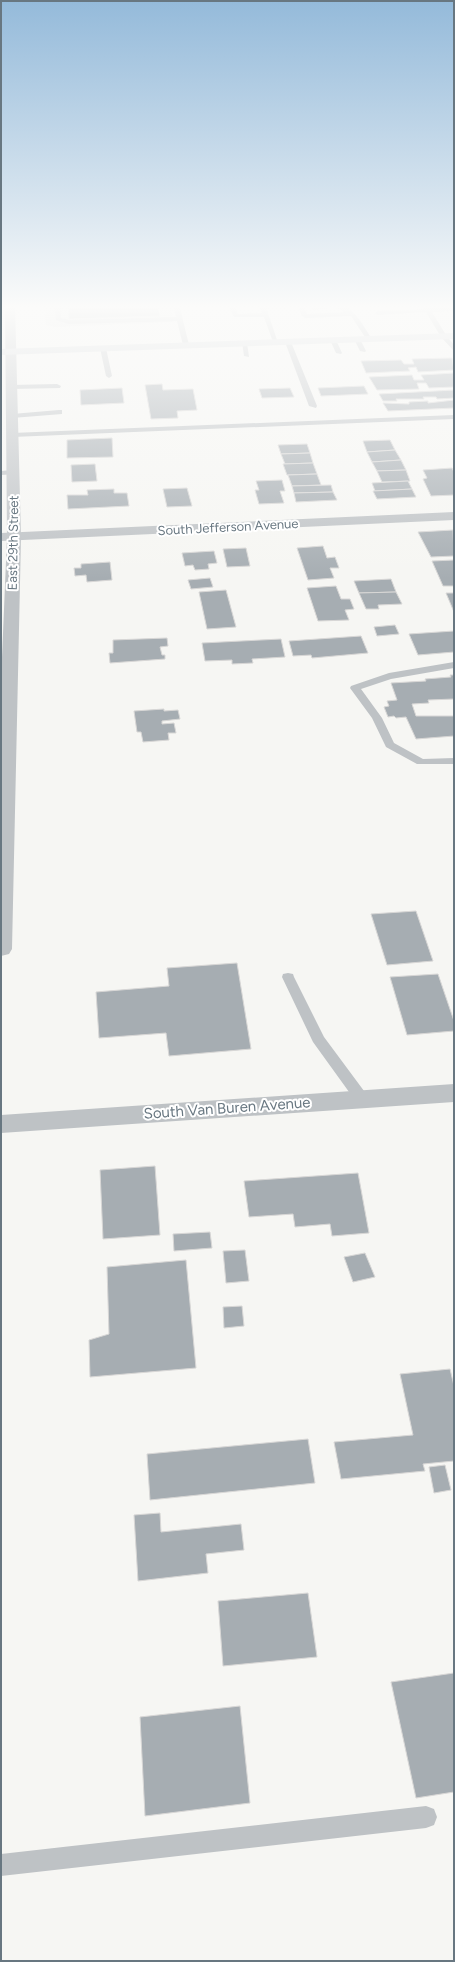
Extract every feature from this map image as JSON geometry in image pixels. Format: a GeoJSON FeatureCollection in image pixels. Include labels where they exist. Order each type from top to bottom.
{"type":"FeatureCollection","features":[{"type":"Feature","properties":{"kind":"street","name":"East 29th Street"},"geometry":{"type":"LineString","coordinates":[[1,949],[8,537],[7,472],[12,435],[8,414],[11,396]]}},
{"type":"Feature","properties":{"kind":"street","name":"South Jefferson Avenue"},"geometry":{"type":"LineString","coordinates":[[8,537],[454,516]]}},
{"type":"Feature","properties":{"kind":"street","name":"South Van Buren Avenue"},"geometry":{"type":"LineString","coordinates":[[1,1124],[362,1098],[454,1093]]}},
{"type":"Feature","properties":{"kind":"lane"},"geometry":{"type":"LineString","coordinates":[[309,396],[313,406]]}},
{"type":"Feature","properties":{"kind":"lane"},"geometry":{"type":"LineString","coordinates":[[8,414],[59,412]]}},
{"type":"Feature","properties":{"kind":"lane"},"geometry":{"type":"LineString","coordinates":[[12,435],[454,417]]}},
{"type":"Feature","properties":{"kind":"lane"},"geometry":{"type":"LineString","coordinates":[[454,665],[389,676],[355,688],[377,718],[390,745],[421,762],[454,761]]}},
{"type":"Feature","properties":{"kind":"lane"},"geometry":{"type":"LineString","coordinates":[[288,977],[318,1040],[362,1098]]}},
{"type":"Feature","properties":{"kind":"lane"},"geometry":{"type":"LineString","coordinates":[[1,1865],[426,1817]]}},
{"type":"Feature","properties":{"kind":"building"},"geometry":{"type":"Polygon","coordinates":[[[80,396],[123,396],[124,403],[81,405],[80,396]]]}},
{"type":"Feature","properties":{"kind":"building"},"geometry":{"type":"Polygon","coordinates":[[[147,396],[194,396],[197,410],[177,411],[178,418],[151,419],[147,396]]]}},
{"type":"Feature","properties":{"kind":"building"},"geometry":{"type":"Polygon","coordinates":[[[261,396],[293,396],[294,397],[262,398],[261,396]]]}},
{"type":"Feature","properties":{"kind":"building"},"geometry":{"type":"Polygon","coordinates":[[[380,396],[454,396],[454,398],[437,399],[436,397],[423,397],[424,399],[396,399],[397,401],[383,401],[380,396]]]}},
{"type":"Feature","properties":{"kind":"building"},"geometry":{"type":"Polygon","coordinates":[[[454,400],[454,408],[388,411],[383,403],[409,404],[409,402],[428,401],[428,403],[454,400]]]}},
{"type":"Feature","properties":{"kind":"building"},"geometry":{"type":"Polygon","coordinates":[[[112,438],[113,457],[67,458],[67,440],[112,438]]]}},
{"type":"Feature","properties":{"kind":"building"},"geometry":{"type":"Polygon","coordinates":[[[390,440],[395,450],[367,452],[363,441],[390,440]]]}},
{"type":"Feature","properties":{"kind":"building"},"geometry":{"type":"Polygon","coordinates":[[[307,444],[310,453],[281,454],[278,445],[307,444]]]}},
{"type":"Feature","properties":{"kind":"building"},"geometry":{"type":"Polygon","coordinates":[[[395,450],[401,460],[372,462],[367,452],[395,450]]]}},
{"type":"Feature","properties":{"kind":"building"},"geometry":{"type":"Polygon","coordinates":[[[310,453],[313,463],[285,464],[281,454],[310,453]]]}},
{"type":"Feature","properties":{"kind":"building"},"geometry":{"type":"Polygon","coordinates":[[[401,460],[406,470],[377,471],[372,462],[401,460]]]}},
{"type":"Feature","properties":{"kind":"building"},"geometry":{"type":"Polygon","coordinates":[[[313,463],[317,474],[287,475],[283,464],[313,463]]]}},
{"type":"Feature","properties":{"kind":"building"},"geometry":{"type":"Polygon","coordinates":[[[95,464],[97,481],[72,482],[71,465],[95,464]]]}},
{"type":"Feature","properties":{"kind":"building"},"geometry":{"type":"Polygon","coordinates":[[[452,468],[454,472],[454,495],[431,496],[423,479],[427,478],[423,470],[452,468]]]}},
{"type":"Feature","properties":{"kind":"building"},"geometry":{"type":"Polygon","coordinates":[[[406,470],[410,481],[382,482],[377,471],[406,470]]]}},
{"type":"Feature","properties":{"kind":"building"},"geometry":{"type":"Polygon","coordinates":[[[317,474],[321,485],[292,486],[288,475],[317,474]]]}},
{"type":"Feature","properties":{"kind":"building"},"geometry":{"type":"Polygon","coordinates":[[[282,480],[285,491],[280,491],[284,503],[259,504],[255,490],[259,490],[256,481],[282,480]]]}},
{"type":"Feature","properties":{"kind":"building"},"geometry":{"type":"Polygon","coordinates":[[[408,481],[412,489],[375,491],[372,483],[408,481]]]}},
{"type":"Feature","properties":{"kind":"building"},"geometry":{"type":"Polygon","coordinates":[[[331,485],[333,492],[294,493],[292,486],[331,485]]]}},
{"type":"Feature","properties":{"kind":"building"},"geometry":{"type":"Polygon","coordinates":[[[187,488],[192,506],[167,507],[163,489],[187,488]]]}},
{"type":"Feature","properties":{"kind":"building"},"geometry":{"type":"Polygon","coordinates":[[[114,489],[114,493],[127,493],[129,506],[68,509],[67,495],[88,495],[87,490],[114,489]]]}},
{"type":"Feature","properties":{"kind":"building"},"geometry":{"type":"Polygon","coordinates":[[[412,489],[416,497],[377,499],[373,491],[412,489]]]}},
{"type":"Feature","properties":{"kind":"building"},"geometry":{"type":"Polygon","coordinates":[[[333,492],[337,500],[296,502],[294,493],[333,492]]]}},
{"type":"Feature","properties":{"kind":"building"},"geometry":{"type":"Polygon","coordinates":[[[453,530],[454,556],[431,557],[418,532],[453,530]]]}},
{"type":"Feature","properties":{"kind":"building"},"geometry":{"type":"Polygon","coordinates":[[[323,546],[327,558],[335,557],[339,568],[330,568],[334,578],[308,580],[297,548],[323,546]]]}},
{"type":"Feature","properties":{"kind":"building"},"geometry":{"type":"Polygon","coordinates":[[[246,548],[250,566],[227,567],[223,549],[246,548]]]}},
{"type":"Feature","properties":{"kind":"building"},"geometry":{"type":"Polygon","coordinates":[[[214,551],[217,563],[208,564],[209,569],[195,570],[193,565],[185,566],[182,553],[214,551]]]}},
{"type":"Feature","properties":{"kind":"building"},"geometry":{"type":"Polygon","coordinates":[[[454,560],[454,586],[443,586],[432,561],[454,560]]]}},
{"type":"Feature","properties":{"kind":"building"},"geometry":{"type":"Polygon","coordinates":[[[110,562],[112,580],[87,582],[86,575],[75,576],[74,568],[81,568],[81,564],[110,562]]]}},
{"type":"Feature","properties":{"kind":"building"},"geometry":{"type":"Polygon","coordinates":[[[210,578],[213,587],[191,589],[188,580],[210,578]]]}},
{"type":"Feature","properties":{"kind":"building"},"geometry":{"type":"Polygon","coordinates":[[[391,579],[396,592],[359,593],[354,581],[391,579]]]}},
{"type":"Feature","properties":{"kind":"building"},"geometry":{"type":"Polygon","coordinates":[[[336,586],[341,599],[350,599],[354,609],[345,610],[349,620],[318,621],[307,588],[336,586]]]}},
{"type":"Feature","properties":{"kind":"building"},"geometry":{"type":"Polygon","coordinates":[[[226,590],[236,627],[207,629],[199,592],[226,590]]]}},
{"type":"Feature","properties":{"kind":"building"},"geometry":{"type":"Polygon","coordinates":[[[396,592],[402,604],[378,605],[379,609],[366,609],[359,593],[396,592]]]}},
{"type":"Feature","properties":{"kind":"building"},"geometry":{"type":"Polygon","coordinates":[[[446,593],[454,593],[454,612],[446,593]]]}},
{"type":"Feature","properties":{"kind":"building"},"geometry":{"type":"Polygon","coordinates":[[[395,625],[399,634],[377,636],[374,627],[395,625]]]}},
{"type":"Feature","properties":{"kind":"building"},"geometry":{"type":"Polygon","coordinates":[[[454,631],[454,652],[418,655],[409,634],[454,631]]]}},
{"type":"Feature","properties":{"kind":"building"},"geometry":{"type":"Polygon","coordinates":[[[361,636],[368,653],[312,658],[311,655],[293,656],[289,641],[361,636]]]}},
{"type":"Feature","properties":{"kind":"building"},"geometry":{"type":"Polygon","coordinates":[[[167,638],[168,646],[160,647],[162,655],[165,655],[165,659],[110,663],[109,653],[113,653],[113,640],[167,638]]]}},
{"type":"Feature","properties":{"kind":"building"},"geometry":{"type":"Polygon","coordinates":[[[281,639],[285,657],[252,659],[253,663],[232,664],[232,660],[205,661],[202,643],[281,639]]]}},
{"type":"Feature","properties":{"kind":"building"},"geometry":{"type":"Polygon","coordinates":[[[450,675],[454,675],[454,699],[428,700],[429,703],[412,704],[416,716],[454,716],[454,736],[416,739],[406,717],[388,717],[384,707],[389,706],[387,701],[397,700],[391,683],[426,681],[425,679],[451,677],[450,675]]]}},
{"type":"Feature","properties":{"kind":"building"},"geometry":{"type":"Polygon","coordinates":[[[164,709],[164,711],[178,710],[180,719],[162,721],[162,724],[174,723],[176,733],[168,733],[169,740],[143,742],[141,732],[137,732],[134,711],[164,709]]]}},
{"type":"Feature","properties":{"kind":"building"},"geometry":{"type":"Polygon","coordinates":[[[416,911],[433,961],[387,965],[371,914],[416,911]]]}},
{"type":"Feature","properties":{"kind":"building"},"geometry":{"type":"Polygon","coordinates":[[[237,963],[251,1049],[169,1056],[166,1033],[99,1038],[96,992],[169,986],[167,968],[237,963]]]}},
{"type":"Feature","properties":{"kind":"building"},"geometry":{"type":"Polygon","coordinates":[[[438,974],[454,1021],[454,1031],[407,1035],[390,977],[438,974]]]}},
{"type":"Feature","properties":{"kind":"building"},"geometry":{"type":"Polygon","coordinates":[[[155,1166],[160,1235],[103,1239],[100,1170],[155,1166]]]}},
{"type":"Feature","properties":{"kind":"building"},"geometry":{"type":"Polygon","coordinates":[[[358,1173],[369,1233],[332,1236],[330,1224],[295,1227],[293,1214],[249,1217],[244,1181],[358,1173]]]}},
{"type":"Feature","properties":{"kind":"building"},"geometry":{"type":"Polygon","coordinates":[[[210,1232],[212,1248],[174,1251],[173,1234],[210,1232]]]}},
{"type":"Feature","properties":{"kind":"building"},"geometry":{"type":"Polygon","coordinates":[[[245,1250],[249,1281],[226,1283],[223,1251],[245,1250]]]}},
{"type":"Feature","properties":{"kind":"building"},"geometry":{"type":"Polygon","coordinates":[[[365,1253],[375,1277],[353,1282],[344,1257],[365,1253]]]}},
{"type":"Feature","properties":{"kind":"building"},"geometry":{"type":"Polygon","coordinates":[[[186,1260],[196,1368],[90,1377],[89,1340],[109,1334],[107,1267],[186,1260]]]}},
{"type":"Feature","properties":{"kind":"building"},"geometry":{"type":"Polygon","coordinates":[[[242,1306],[244,1326],[224,1328],[223,1307],[242,1306]]]}},
{"type":"Feature","properties":{"kind":"building"},"geometry":{"type":"Polygon","coordinates":[[[450,1369],[454,1386],[454,1461],[423,1464],[425,1471],[341,1479],[334,1442],[413,1435],[400,1374],[450,1369]]]}},
{"type":"Feature","properties":{"kind":"building"},"geometry":{"type":"Polygon","coordinates":[[[308,1439],[315,1483],[150,1500],[147,1454],[308,1439]]]}},
{"type":"Feature","properties":{"kind":"building"},"geometry":{"type":"Polygon","coordinates":[[[445,1465],[451,1490],[434,1493],[429,1467],[445,1465]]]}},
{"type":"Feature","properties":{"kind":"building"},"geometry":{"type":"Polygon","coordinates":[[[160,1513],[161,1532],[241,1524],[244,1550],[206,1554],[208,1573],[138,1581],[134,1515],[160,1513]]]}},
{"type":"Feature","properties":{"kind":"building"},"geometry":{"type":"Polygon","coordinates":[[[308,1593],[317,1657],[223,1666],[218,1601],[308,1593]]]}},
{"type":"Feature","properties":{"kind":"building"},"geometry":{"type":"Polygon","coordinates":[[[454,1673],[454,1792],[416,1798],[391,1682],[454,1673]]]}},
{"type":"Feature","properties":{"kind":"building"},"geometry":{"type":"Polygon","coordinates":[[[240,1706],[250,1803],[145,1816],[140,1717],[240,1706]]]}}]}
